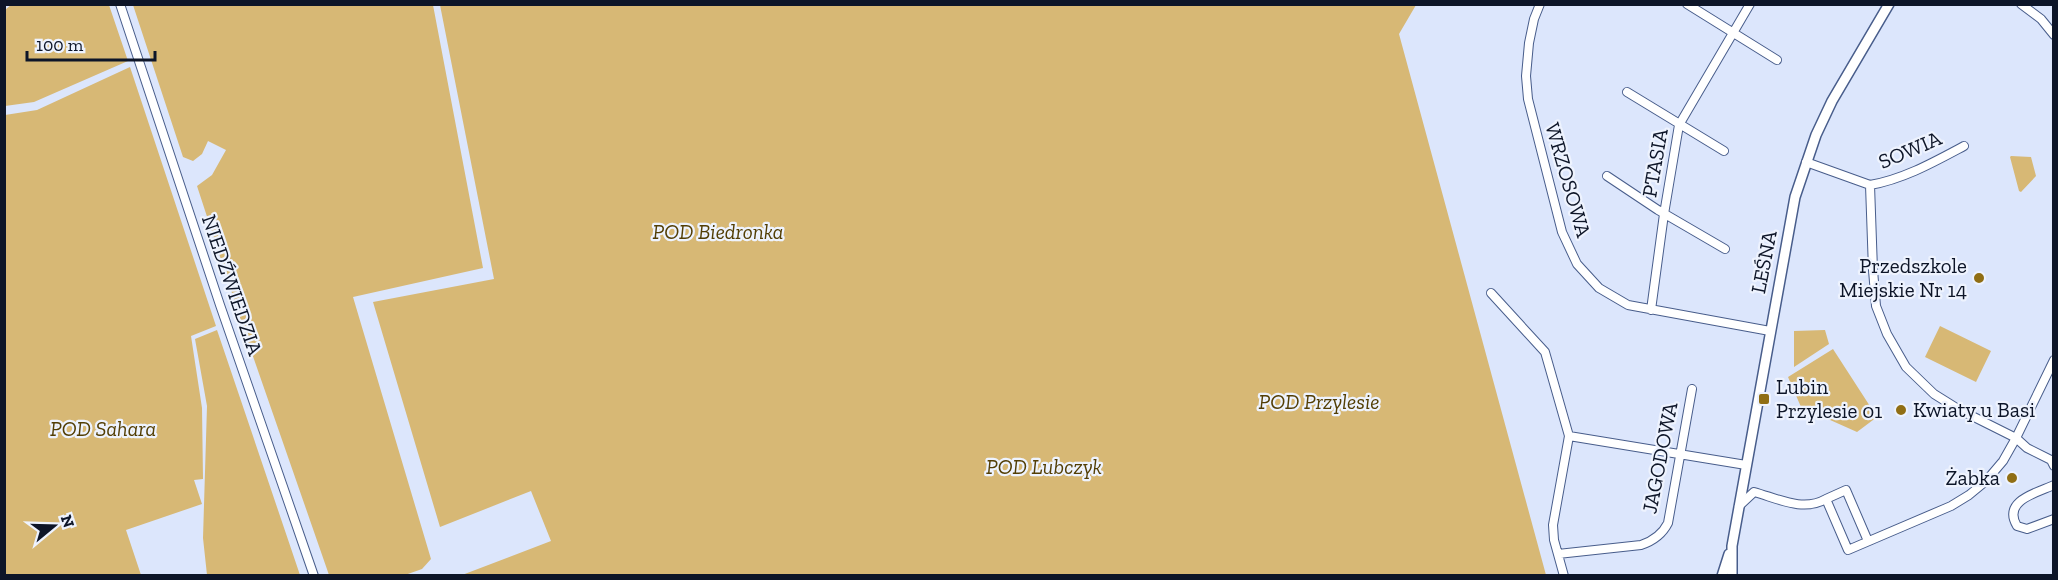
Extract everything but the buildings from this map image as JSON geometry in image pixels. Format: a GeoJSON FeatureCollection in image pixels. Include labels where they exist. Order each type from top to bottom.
{"type":"FeatureCollection","features":[{"type":"Feature","properties":{"kind":"street","name":"NIEDŹWIEDZIA"},"geometry":{"type":"LineString","coordinates":[[120,4],[220,305],[314,576]]}},
{"type":"Feature","properties":{"kind":"street","name":"WRZOSOWA"},"geometry":{"type":"LineString","coordinates":[[1540,4],[1528,43],[1527,90],[1532,119],[1567,246],[1576,264],[1599,288],[1628,305],[1770,331]]}},
{"type":"Feature","properties":{"kind":"street"},"geometry":{"type":"LineString","coordinates":[[1687,4],[1778,60]]}},
{"type":"Feature","properties":{"kind":"street","name":"PTASIA"},"geometry":{"type":"LineString","coordinates":[[1651,310],[1679,125],[1750,4]]}},
{"type":"Feature","properties":{"kind":"street","name":"LEŚNA"},"geometry":{"type":"LineString","coordinates":[[1722,576],[1732,546],[1795,197],[1806,162],[1832,101],[1888,4]]}},
{"type":"Feature","properties":{"kind":"street"},"geometry":{"type":"LineString","coordinates":[[2021,4],[2041,19],[2054,35]]}},
{"type":"Feature","properties":{"kind":"street"},"geometry":{"type":"LineString","coordinates":[[1628,92],[1724,151]]}},
{"type":"Feature","properties":{"kind":"street","name":"SOWIA"},"geometry":{"type":"LineString","coordinates":[[1806,162],[1870,185],[1886,182],[1922,169],[1964,146]]}},
{"type":"Feature","properties":{"kind":"street"},"geometry":{"type":"LineString","coordinates":[[1607,176],[1664,214],[1725,249]]}},
{"type":"Feature","properties":{"kind":"street","name":"SOWIA"},"geometry":{"type":"LineString","coordinates":[[1870,185],[1876,306],[1887,334],[1906,367],[1934,394],[1958,410],[2016,438],[2027,448],[2051,460],[2054,466]]}},
{"type":"Feature","properties":{"kind":"street"},"geometry":{"type":"LineString","coordinates":[[1491,293],[1545,352],[1569,436],[1552,525],[1563,576]]}},
{"type":"Feature","properties":{"kind":"street"},"geometry":{"type":"LineString","coordinates":[[1826,498],[1848,550],[1951,506],[1986,481],[2003,461],[2054,360]]}},
{"type":"Feature","properties":{"kind":"street","name":"JAGODOWA"},"geometry":{"type":"LineString","coordinates":[[1558,554],[1641,545],[1650,542],[1664,532],[1668,523],[1692,389]]}},
{"type":"Feature","properties":{"kind":"street"},"geometry":{"type":"LineString","coordinates":[[1569,436],[1746,465]]}},
{"type":"Feature","properties":{"kind":"street"},"geometry":{"type":"LineString","coordinates":[[2054,485],[2017,502],[2013,510],[2013,519],[2017,526],[2027,529],[2054,519]]}},
{"type":"Feature","properties":{"kind":"street"},"geometry":{"type":"LineString","coordinates":[[1739,506],[1754,492],[1805,506],[1816,505],[1846,490],[1868,541]]}},
{"type":"Feature","properties":{"kind":"street","name":"LEŚNA"},"geometry":{"type":"LineString","coordinates":[[1732,546],[1732,576]]}},
{"type":"Feature","properties":{"kind":"green space"},"geometry":{"type":"Polygon","coordinates":[[[12,4],[109,5],[128,61],[34,102],[5,106],[5,10],[12,4]]]}},
{"type":"Feature","properties":{"kind":"green space"},"geometry":{"type":"Polygon","coordinates":[[[133,5],[433,5],[483,268],[353,297],[431,559],[422,569],[405,575],[329,575],[247,339],[197,186],[212,175],[226,150],[208,141],[202,154],[193,161],[183,157],[133,5]]]}},
{"type":"Feature","properties":{"kind":"green space"},"geometry":{"type":"Polygon","coordinates":[[[440,5],[1416,5],[1399,34],[1546,575],[462,575],[551,541],[531,491],[440,527],[373,302],[494,279],[440,5]]]}},
{"type":"Feature","properties":{"kind":"green space","name":"POD Sahara"},"geometry":{"type":"Polygon","coordinates":[[[130,67],[216,326],[191,336],[202,408],[203,479],[194,480],[202,504],[126,530],[141,575],[5,575],[5,115],[37,110],[130,67]]]}},
{"type":"Feature","properties":{"kind":"green space"},"geometry":{"type":"Polygon","coordinates":[[[2011,156],[2031,157],[2036,176],[2021,192],[2019,191],[2011,156]]]}},
{"type":"Feature","properties":{"kind":"green space"},"geometry":{"type":"Polygon","coordinates":[[[1940,326],[1991,351],[1976,382],[1925,357],[1940,326]]]}},
{"type":"Feature","properties":{"kind":"green space"},"geometry":{"type":"Polygon","coordinates":[[[217,330],[300,575],[207,575],[203,538],[207,406],[195,339],[217,330]]]}},
{"type":"Feature","properties":{"kind":"green space"},"geometry":{"type":"Polygon","coordinates":[[[1825,330],[1829,344],[1794,367],[1794,331],[1825,330]]]}},
{"type":"Feature","properties":{"kind":"green space"},"geometry":{"type":"Polygon","coordinates":[[[1833,349],[1877,417],[1857,432],[1801,407],[1788,377],[1833,349]]]}},
{"type":"Feature","properties":{"kind":"place","name":"Przedszkole Miejskie Nr 14"},"geometry":{"type":"Point","coordinates":[1979,278]}},
{"type":"Feature","properties":{"kind":"place","name":"Lubin Przylesie 01"},"geometry":{"type":"Point","coordinates":[1764,399]}},
{"type":"Feature","properties":{"kind":"place","name":"Kwiaty u Basi"},"geometry":{"type":"Point","coordinates":[1901,410]}},
{"type":"Feature","properties":{"kind":"place","name":"Żabka"},"geometry":{"type":"Point","coordinates":[2012,478]}},
{"type":"Feature","properties":{"kind":"park label","name":"POD Biedronka"},"geometry":{"type":"Point","coordinates":[718,232]}},
{"type":"Feature","properties":{"kind":"park label","name":"POD Przylesie"},"geometry":{"type":"Point","coordinates":[1319,402]}},
{"type":"Feature","properties":{"kind":"park label","name":"POD Lubczyk"},"geometry":{"type":"Point","coordinates":[1044,467]}}]}
